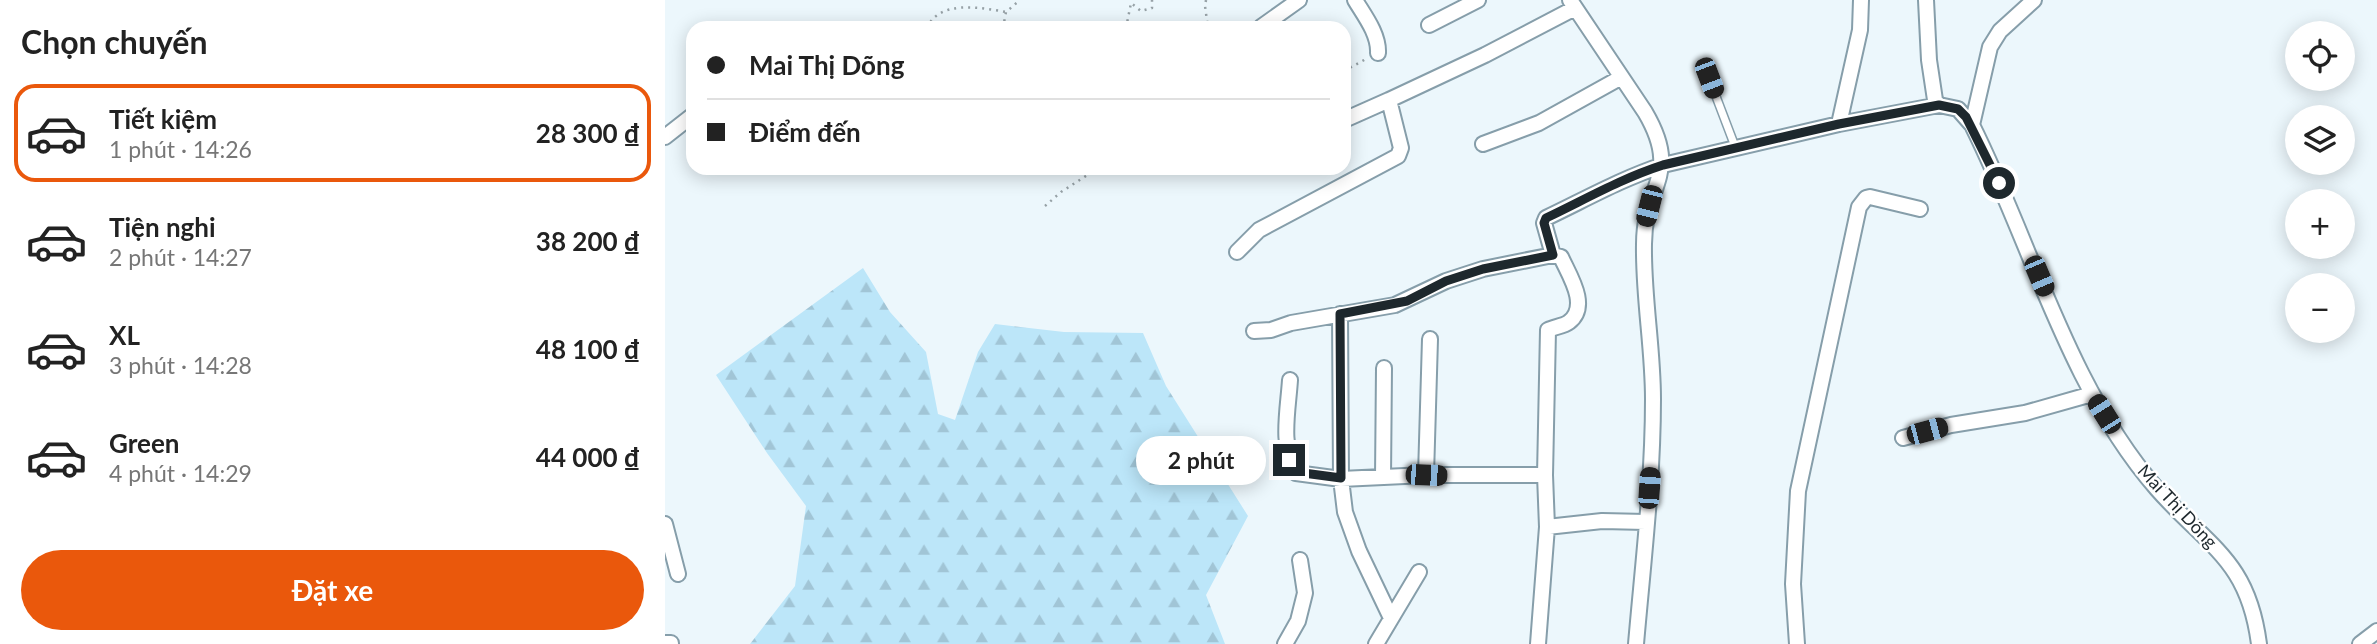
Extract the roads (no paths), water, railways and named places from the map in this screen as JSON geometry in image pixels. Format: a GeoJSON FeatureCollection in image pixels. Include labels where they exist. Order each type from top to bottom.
{"type":"FeatureCollection","features":[{"type":"Feature","properties":{"kind":"street"},"geometry":{"type":"LineString","coordinates":[[1269,21],[1299,0]]}},
{"type":"Feature","properties":{"kind":"street"},"geometry":{"type":"LineString","coordinates":[[1355,0],[1379,45],[1378,52]]}},
{"type":"Feature","properties":{"kind":"street"},"geometry":{"type":"LineString","coordinates":[[1429,25],[1478,0]]}},
{"type":"Feature","properties":{"kind":"street"},"geometry":{"type":"LineString","coordinates":[[1839,124],[1860,30],[1861,0]]}},
{"type":"Feature","properties":{"kind":"street"},"geometry":{"type":"LineString","coordinates":[[1926,0],[1931,82],[1935,100],[1939,105]]}},
{"type":"Feature","properties":{"kind":"street"},"geometry":{"type":"LineString","coordinates":[[1972,125],[1990,47],[2000,31],[2034,0]]}},
{"type":"Feature","properties":{"kind":"street"},"geometry":{"type":"LineString","coordinates":[[1351,117],[1485,55],[1573,4],[1656,130],[1662,148],[1663,165],[1644,224],[1643,246],[1653,395],[1652,451],[1636,644]]}},
{"type":"Feature","properties":{"kind":"street"},"geometry":{"type":"LineString","coordinates":[[1483,144],[1539,123],[1620,78]]}},
{"type":"Feature","properties":{"kind":"street"},"geometry":{"type":"LineString","coordinates":[[1237,251],[1259,230],[1398,156],[1401,148],[1389,100]]}},
{"type":"Feature","properties":{"kind":"street"},"geometry":{"type":"LineString","coordinates":[[1553,255],[1544,223],[1546,218],[1614,183],[1663,165],[1839,124],[1939,105],[1958,109],[1972,125]]}},
{"type":"Feature","properties":{"kind":"street"},"geometry":{"type":"LineString","coordinates":[[665,137],[686,120]]}},
{"type":"Feature","properties":{"kind":"street","name":"Mai Thị Dõng"},"geometry":{"type":"LineString","coordinates":[[1972,125],[2092,394],[2135,461],[2158,489],[2218,549],[2239,576],[2252,607],[2259,644]]}},
{"type":"Feature","properties":{"kind":"street"},"geometry":{"type":"LineString","coordinates":[[1797,644],[1793,584],[1798,491],[1859,207],[1865,198],[1870,197],[1920,209]]}},
{"type":"Feature","properties":{"kind":"street"},"geometry":{"type":"LineString","coordinates":[[1254,331],[1271,330],[1291,323],[1407,301],[1446,281],[1483,269],[1553,255],[1561,257],[1578,300],[1575,313],[1568,323],[1548,330],[1545,475],[1547,527],[1538,644]]}},
{"type":"Feature","properties":{"kind":"street"},"geometry":{"type":"LineString","coordinates":[[1340,314],[1341,478],[1345,512],[1351,532],[1391,618]]}},
{"type":"Feature","properties":{"kind":"street"},"geometry":{"type":"LineString","coordinates":[[1426,475],[1430,339]]}},
{"type":"Feature","properties":{"kind":"street"},"geometry":{"type":"LineString","coordinates":[[1383,477],[1384,368]]}},
{"type":"Feature","properties":{"kind":"street"},"geometry":{"type":"LineString","coordinates":[[1290,380],[1286,448],[1296,472],[1341,478],[1545,475]]}},
{"type":"Feature","properties":{"kind":"street"},"geometry":{"type":"LineString","coordinates":[[1903,438],[1951,425],[2025,413],[2092,394]]}},
{"type":"Feature","properties":{"kind":"street"},"geometry":{"type":"LineString","coordinates":[[1547,527],[1602,521],[1646,522]]}},
{"type":"Feature","properties":{"kind":"street"},"geometry":{"type":"LineString","coordinates":[[665,524],[678,574]]}},
{"type":"Feature","properties":{"kind":"street"},"geometry":{"type":"LineString","coordinates":[[1285,644],[1298,621],[1304,600],[1300,560]]}},
{"type":"Feature","properties":{"kind":"street"},"geometry":{"type":"LineString","coordinates":[[1375,644],[1419,572]]}},
{"type":"Feature","properties":{"kind":"street"},"geometry":{"type":"LineString","coordinates":[[2360,644],[2377,631]]}},
{"type":"Feature","properties":{"kind":"street"},"geometry":{"type":"LineString","coordinates":[[665,643],[671,643]]}},
{"type":"Feature","properties":{"kind":"lane"},"geometry":{"type":"LineString","coordinates":[[1709,78],[1736,149]]}}]}
